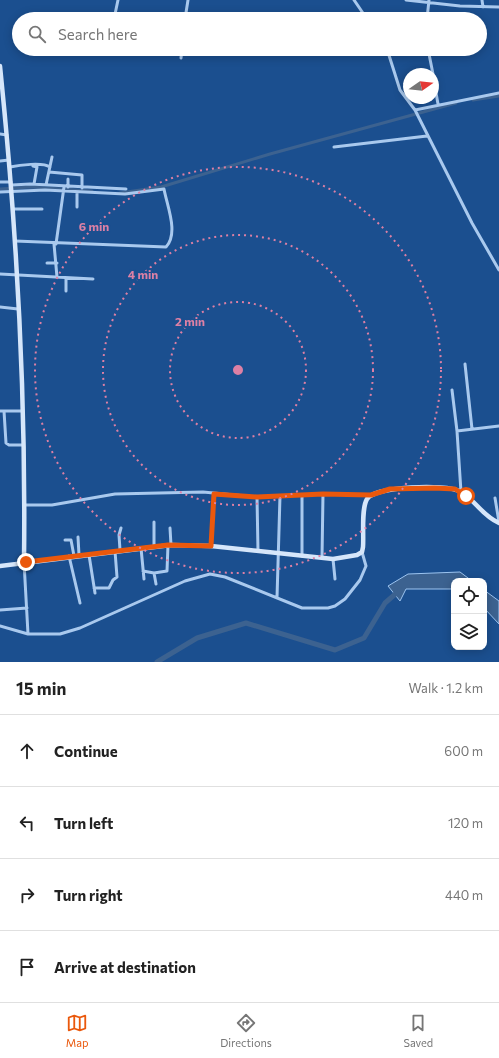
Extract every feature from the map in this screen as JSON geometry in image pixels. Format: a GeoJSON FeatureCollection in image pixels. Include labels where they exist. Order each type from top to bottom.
{"type":"FeatureCollection","features":[{"type":"Feature","properties":{"kind":"street"},"geometry":{"type":"LineString","coordinates":[[115,12],[118,0]]}},
{"type":"Feature","properties":{"kind":"street"},"geometry":{"type":"LineString","coordinates":[[187,12],[188,0]]}},
{"type":"Feature","properties":{"kind":"street"},"geometry":{"type":"LineString","coordinates":[[354,0],[362,12]]}},
{"type":"Feature","properties":{"kind":"street"},"geometry":{"type":"LineString","coordinates":[[406,0],[483,7],[499,7]]}},
{"type":"Feature","properties":{"kind":"street"},"geometry":{"type":"LineString","coordinates":[[482,0],[483,7]]}},
{"type":"Feature","properties":{"kind":"street"},"geometry":{"type":"LineString","coordinates":[[428,12],[429,2]]}},
{"type":"Feature","properties":{"kind":"street"},"geometry":{"type":"LineString","coordinates":[[389,56],[400,90],[415,112],[499,270]]}},
{"type":"Feature","properties":{"kind":"street"},"geometry":{"type":"LineString","coordinates":[[429,56],[432,68]]}},
{"type":"Feature","properties":{"kind":"street"},"geometry":{"type":"LineString","coordinates":[[0,66],[2,114],[7,135],[18,275],[25,505],[24,562],[28,634]]}},
{"type":"Feature","properties":{"kind":"street"},"geometry":{"type":"LineString","coordinates":[[439,104],[499,93]]}},
{"type":"Feature","properties":{"kind":"street"},"geometry":{"type":"LineString","coordinates":[[415,112],[438,104]]}},
{"type":"Feature","properties":{"kind":"street"},"geometry":{"type":"LineString","coordinates":[[0,134],[7,135]]}},
{"type":"Feature","properties":{"kind":"street"},"geometry":{"type":"LineString","coordinates":[[334,147],[427,136]]}},
{"type":"Feature","properties":{"kind":"street"},"geometry":{"type":"LineString","coordinates":[[46,185],[52,157]]}},
{"type":"Feature","properties":{"kind":"street"},"geometry":{"type":"LineString","coordinates":[[37,158],[37,163]]}},
{"type":"Feature","properties":{"kind":"street"},"geometry":{"type":"LineString","coordinates":[[0,160],[9,160]]}},
{"type":"Feature","properties":{"kind":"street"},"geometry":{"type":"LineString","coordinates":[[31,166],[37,163],[50,167]]}},
{"type":"Feature","properties":{"kind":"street"},"geometry":{"type":"LineString","coordinates":[[10,166],[37,167],[34,184]]}},
{"type":"Feature","properties":{"kind":"street"},"geometry":{"type":"LineString","coordinates":[[48,172],[82,175],[82,188]]}},
{"type":"Feature","properties":{"kind":"street"},"geometry":{"type":"LineString","coordinates":[[57,277],[55,244],[63,192],[68,179]]}},
{"type":"Feature","properties":{"kind":"street"},"geometry":{"type":"LineString","coordinates":[[0,182],[12,187],[77,193],[125,194],[164,189],[171,222],[171,242],[166,247],[157,248],[55,244],[15,241]]}},
{"type":"Feature","properties":{"kind":"street"},"geometry":{"type":"LineString","coordinates":[[0,192],[12,187],[34,184],[82,188],[126,189]]}},
{"type":"Feature","properties":{"kind":"street"},"geometry":{"type":"LineString","coordinates":[[77,193],[77,207]]}},
{"type":"Feature","properties":{"kind":"street"},"geometry":{"type":"LineString","coordinates":[[13,209],[42,209]]}},
{"type":"Feature","properties":{"kind":"street"},"geometry":{"type":"LineString","coordinates":[[47,263],[57,263]]}},
{"type":"Feature","properties":{"kind":"street"},"geometry":{"type":"LineString","coordinates":[[0,274],[93,279]]}},
{"type":"Feature","properties":{"kind":"street"},"geometry":{"type":"LineString","coordinates":[[66,278],[66,291]]}},
{"type":"Feature","properties":{"kind":"street"},"geometry":{"type":"LineString","coordinates":[[0,307],[18,309]]}},
{"type":"Feature","properties":{"kind":"street"},"geometry":{"type":"LineString","coordinates":[[465,364],[472,429]]}},
{"type":"Feature","properties":{"kind":"street"},"geometry":{"type":"LineString","coordinates":[[452,390],[457,431],[461,492]]}},
{"type":"Feature","properties":{"kind":"street"},"geometry":{"type":"LineString","coordinates":[[22,411],[2,411],[5,438],[9,445],[23,445]]}},
{"type":"Feature","properties":{"kind":"street"},"geometry":{"type":"LineString","coordinates":[[457,431],[499,426]]}},
{"type":"Feature","properties":{"kind":"street"},"geometry":{"type":"LineString","coordinates":[[0,438],[5,438]]}},
{"type":"Feature","properties":{"kind":"street"},"geometry":{"type":"LineString","coordinates":[[25,505],[52,505],[115,494],[203,492],[257,497],[323,494],[371,495],[390,489],[441,488],[455,489],[461,492],[485,516],[499,522]]}},
{"type":"Feature","properties":{"kind":"street"},"geometry":{"type":"LineString","coordinates":[[211,546],[214,494]]}},
{"type":"Feature","properties":{"kind":"street"},"geometry":{"type":"LineString","coordinates":[[322,558],[323,494]]}},
{"type":"Feature","properties":{"kind":"street"},"geometry":{"type":"LineString","coordinates":[[302,495],[302,556]]}},
{"type":"Feature","properties":{"kind":"street"},"geometry":{"type":"LineString","coordinates":[[0,626],[28,634],[49,635],[70,632],[186,581],[210,574],[225,577],[296,606],[310,609],[335,606],[349,594],[365,571],[366,566],[362,552],[365,506],[371,495]]}},
{"type":"Feature","properties":{"kind":"street"},"geometry":{"type":"LineString","coordinates":[[277,598],[280,496]]}},
{"type":"Feature","properties":{"kind":"street"},"geometry":{"type":"LineString","coordinates":[[257,497],[258,551]]}},
{"type":"Feature","properties":{"kind":"street"},"geometry":{"type":"LineString","coordinates":[[495,498],[499,522]]}},
{"type":"Feature","properties":{"kind":"street"},"geometry":{"type":"LineString","coordinates":[[154,522],[154,547]]}},
{"type":"Feature","properties":{"kind":"street"},"geometry":{"type":"LineString","coordinates":[[94,588],[110,588],[113,580],[117,577],[117,550],[121,528]]}},
{"type":"Feature","properties":{"kind":"street"},"geometry":{"type":"LineString","coordinates":[[144,571],[154,573],[167,571],[170,528]]}},
{"type":"Feature","properties":{"kind":"street"},"geometry":{"type":"LineString","coordinates":[[78,537],[80,555]]}},
{"type":"Feature","properties":{"kind":"street"},"geometry":{"type":"LineString","coordinates":[[65,540],[71,540],[72,556],[80,603]]}},
{"type":"Feature","properties":{"kind":"street"},"geometry":{"type":"LineString","coordinates":[[0,566],[117,550],[169,545],[211,546],[333,559],[357,555],[362,552]]}},
{"type":"Feature","properties":{"kind":"street"},"geometry":{"type":"LineString","coordinates":[[141,548],[144,579]]}},
{"type":"Feature","properties":{"kind":"street"},"geometry":{"type":"LineString","coordinates":[[89,554],[95,593]]}},
{"type":"Feature","properties":{"kind":"street"},"geometry":{"type":"LineString","coordinates":[[333,559],[335,579]]}},
{"type":"Feature","properties":{"kind":"street"},"geometry":{"type":"LineString","coordinates":[[154,573],[156,584]]}},
{"type":"Feature","properties":{"kind":"street"},"geometry":{"type":"LineString","coordinates":[[0,610],[27,608]]}},
{"type":"Feature","properties":{"kind":"water"},"geometry":{"type":"Polygon","coordinates":[[[460,572],[468,578],[451,578],[451,589],[406,589],[400,601],[388,586],[408,574],[460,572]]]}},
{"type":"Feature","properties":{"kind":"water"},"geometry":{"type":"Polygon","coordinates":[[[487,592],[499,601],[499,624],[487,611],[487,592]]]}},
{"type":"Feature","properties":{"kind":"waterway"},"geometry":{"type":"LineString","coordinates":[[473,100],[499,96]]}},
{"type":"Feature","properties":{"kind":"waterway"},"geometry":{"type":"LineString","coordinates":[[120,193],[161,187],[270,154],[456,103]]}},
{"type":"Feature","properties":{"kind":"waterway"},"geometry":{"type":"LineString","coordinates":[[0,189],[30,187],[92,191]]}},
{"type":"Feature","properties":{"kind":"waterway"},"geometry":{"type":"LineString","coordinates":[[157,662],[197,638],[246,623],[335,650],[364,638],[385,603],[400,590]]}},
{"type":"Feature","properties":{"kind":"route"},"geometry":{"type":"LineString","coordinates":[[26,562],[168,545],[211,546],[214,494],[257,497],[323,494],[371,495],[390,489],[434,488],[455,489],[466,496]]}}]}
